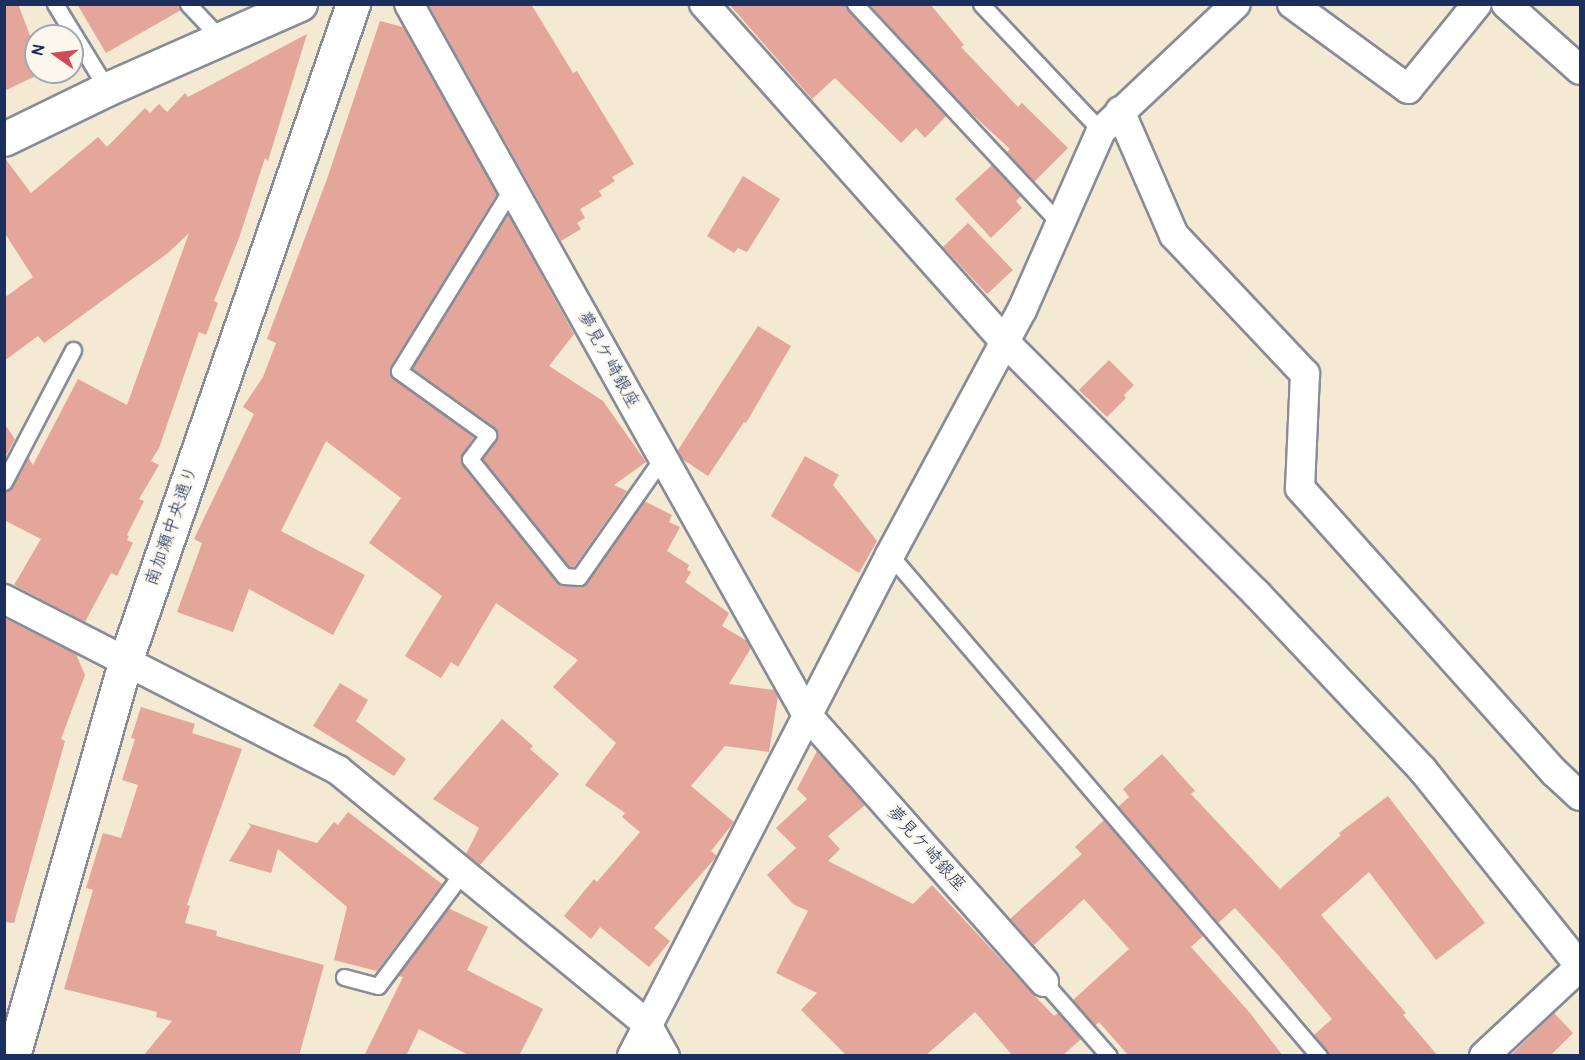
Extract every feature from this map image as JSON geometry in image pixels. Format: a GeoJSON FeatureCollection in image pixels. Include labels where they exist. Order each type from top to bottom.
{"type":"FeatureCollection","features":[{"type":"Feature","properties":{"kind":"street"},"geometry":{"type":"LineString","coordinates":[[4,139],[107,89],[300,4]]}},
{"type":"Feature","properties":{"kind":"street","name":"南加瀬中央通り"},"geometry":{"type":"LineString","coordinates":[[13,1056],[125,662],[354,4]]}},
{"type":"Feature","properties":{"kind":"street","name":"夢見ケ崎銀座"},"geometry":{"type":"LineString","coordinates":[[409,4],[807,715],[1044,982]]}},
{"type":"Feature","properties":{"kind":"street"},"geometry":{"type":"LineString","coordinates":[[704,4],[1004,341],[1257,594],[1422,769],[1578,970],[1484,1056]]}},
{"type":"Feature","properties":{"kind":"street"},"geometry":{"type":"LineString","coordinates":[[632,1056],[890,555],[1022,310],[1059,222],[1110,121],[1236,4]]}},
{"type":"Feature","properties":{"kind":"street"},"geometry":{"type":"LineString","coordinates":[[1292,4],[1408,89],[1477,4]]}},
{"type":"Feature","properties":{"kind":"street"},"geometry":{"type":"LineString","coordinates":[[1506,4],[1581,70]]}},
{"type":"Feature","properties":{"kind":"street"},"geometry":{"type":"LineString","coordinates":[[1110,121],[1174,235],[1305,374],[1300,488],[1554,772],[1581,796]]}},
{"type":"Feature","properties":{"kind":"street"},"geometry":{"type":"LineString","coordinates":[[4,599],[338,770],[647,1024],[665,1056]]}},
{"type":"Feature","properties":{"kind":"lane"},"geometry":{"type":"LineString","coordinates":[[55,4],[107,89]]}},
{"type":"Feature","properties":{"kind":"lane"},"geometry":{"type":"LineString","coordinates":[[188,4],[221,39]]}},
{"type":"Feature","properties":{"kind":"lane"},"geometry":{"type":"LineString","coordinates":[[855,4],[1059,222]]}},
{"type":"Feature","properties":{"kind":"lane"},"geometry":{"type":"LineString","coordinates":[[981,4],[1110,121]]}},
{"type":"Feature","properties":{"kind":"lane"},"geometry":{"type":"LineString","coordinates":[[512,188],[399,371],[488,435],[470,459],[564,576],[579,577],[663,457]]}},
{"type":"Feature","properties":{"kind":"lane"},"geometry":{"type":"LineString","coordinates":[[4,482],[73,350]]}},
{"type":"Feature","properties":{"kind":"lane"},"geometry":{"type":"LineString","coordinates":[[890,555],[1319,1056]]}},
{"type":"Feature","properties":{"kind":"lane"},"geometry":{"type":"LineString","coordinates":[[344,977],[378,986],[463,872]]}},
{"type":"Feature","properties":{"kind":"lane"},"geometry":{"type":"LineString","coordinates":[[1044,982],[1109,1056]]}},
{"type":"Feature","properties":{"kind":"building"},"geometry":{"type":"Polygon","coordinates":[[[4,4],[18,4],[26,24],[24,82],[4,91],[4,4]]]}},
{"type":"Feature","properties":{"kind":"building"},"geometry":{"type":"Polygon","coordinates":[[[77,4],[178,4],[181,10],[106,53],[77,4]]]}},
{"type":"Feature","properties":{"kind":"building"},"geometry":{"type":"Polygon","coordinates":[[[428,4],[531,4],[573,73],[577,71],[634,164],[612,177],[615,181],[599,191],[602,196],[580,209],[585,218],[577,223],[581,229],[561,241],[428,4]]]}},
{"type":"Feature","properties":{"kind":"building"},"geometry":{"type":"Polygon","coordinates":[[[729,4],[845,4],[848,11],[946,116],[925,138],[916,128],[901,143],[835,78],[812,99],[729,4]]]}},
{"type":"Feature","properties":{"kind":"building"},"geometry":{"type":"Polygon","coordinates":[[[869,4],[930,4],[964,45],[961,47],[1018,107],[1022,103],[1068,148],[1034,182],[1007,152],[1010,149],[960,103],[869,4]]]}},
{"type":"Feature","properties":{"kind":"building"},"geometry":{"type":"Polygon","coordinates":[[[380,21],[403,27],[497,194],[391,366],[391,376],[474,437],[461,457],[462,465],[560,585],[579,587],[587,583],[644,501],[672,515],[669,522],[680,527],[667,551],[689,565],[687,570],[691,572],[685,582],[729,613],[722,626],[747,641],[751,648],[729,684],[774,690],[778,696],[769,752],[725,746],[691,786],[734,822],[711,851],[717,856],[654,928],[670,941],[649,967],[600,927],[591,939],[564,916],[594,879],[597,882],[640,832],[622,817],[625,813],[585,785],[616,743],[553,687],[578,660],[496,603],[458,667],[451,662],[441,678],[405,656],[442,596],[369,543],[401,498],[326,441],[281,531],[365,575],[333,635],[249,589],[233,632],[177,612],[202,543],[194,539],[254,414],[243,407],[263,377],[276,343],[267,339],[327,179],[380,21]]]}},
{"type":"Feature","properties":{"kind":"building"},"geometry":{"type":"Polygon","coordinates":[[[307,34],[268,161],[265,158],[239,238],[214,301],[218,303],[206,335],[199,332],[159,448],[151,461],[159,465],[139,499],[144,501],[127,535],[129,536],[127,540],[133,543],[117,576],[111,573],[85,622],[14,585],[41,539],[4,520],[4,492],[13,487],[28,457],[33,465],[78,379],[127,405],[189,233],[168,253],[44,343],[38,336],[4,361],[4,298],[33,277],[4,232],[4,157],[31,193],[98,137],[107,147],[145,108],[150,113],[159,104],[167,112],[185,93],[188,97],[307,34]]]}},
{"type":"Feature","properties":{"kind":"building"},"geometry":{"type":"Polygon","coordinates":[[[992,165],[1021,196],[1016,201],[1022,208],[991,238],[955,199],[992,165]]]}},
{"type":"Feature","properties":{"kind":"building"},"geometry":{"type":"Polygon","coordinates":[[[743,176],[780,199],[747,252],[738,248],[734,253],[707,236],[743,176]]]}},
{"type":"Feature","properties":{"kind":"building"},"geometry":{"type":"Polygon","coordinates":[[[508,214],[574,334],[549,366],[603,401],[646,462],[614,485],[627,491],[574,567],[569,567],[482,459],[498,437],[494,427],[412,368],[508,214]]]}},
{"type":"Feature","properties":{"kind":"building"},"geometry":{"type":"Polygon","coordinates":[[[968,223],[1013,270],[987,294],[943,247],[968,223]]]}},
{"type":"Feature","properties":{"kind":"building"},"geometry":{"type":"Polygon","coordinates":[[[758,326],[791,346],[746,423],[744,422],[708,476],[682,459],[678,450],[758,326]]]}},
{"type":"Feature","properties":{"kind":"building"},"geometry":{"type":"Polygon","coordinates":[[[1109,360],[1134,385],[1124,395],[1126,398],[1107,417],[1079,390],[1109,360]]]}},
{"type":"Feature","properties":{"kind":"building"},"geometry":{"type":"Polygon","coordinates":[[[4,423],[15,439],[4,460],[4,423]]]}},
{"type":"Feature","properties":{"kind":"building"},"geometry":{"type":"Polygon","coordinates":[[[805,456],[839,475],[833,485],[877,541],[859,573],[771,516],[805,456]]]}},
{"type":"Feature","properties":{"kind":"building"},"geometry":{"type":"Polygon","coordinates":[[[4,618],[76,654],[85,675],[61,739],[65,741],[14,923],[4,922],[4,618]]]}},
{"type":"Feature","properties":{"kind":"building"},"geometry":{"type":"Polygon","coordinates":[[[340,683],[368,700],[356,721],[406,759],[394,776],[313,726],[340,683]]]}},
{"type":"Feature","properties":{"kind":"building"},"geometry":{"type":"Polygon","coordinates":[[[141,707],[195,724],[192,733],[242,749],[187,905],[190,906],[185,923],[217,931],[216,936],[324,965],[299,1056],[143,1056],[172,1021],[156,1017],[157,1012],[64,989],[93,890],[86,888],[103,833],[121,838],[138,785],[122,780],[135,739],[131,738],[141,707]]]}},
{"type":"Feature","properties":{"kind":"building"},"geometry":{"type":"Polygon","coordinates":[[[502,719],[533,746],[530,749],[559,774],[480,865],[466,854],[479,828],[433,799],[502,719]]]}},
{"type":"Feature","properties":{"kind":"building"},"geometry":{"type":"Polygon","coordinates":[[[817,751],[865,805],[828,836],[840,849],[828,861],[913,904],[932,885],[1054,1016],[1058,1013],[1081,1039],[1062,1056],[1013,1056],[975,1012],[925,1056],[847,1056],[801,1010],[817,993],[776,973],[808,911],[793,904],[767,875],[796,848],[776,828],[807,799],[797,789],[817,751]]]}},
{"type":"Feature","properties":{"kind":"building"},"geometry":{"type":"Polygon","coordinates":[[[1162,754],[1195,791],[1191,794],[1280,889],[1341,835],[1339,833],[1388,796],[1485,923],[1436,960],[1369,872],[1321,915],[1406,1013],[1403,1015],[1438,1056],[1329,1056],[1314,1035],[1332,1019],[1278,955],[1235,908],[1218,923],[1118,807],[1129,797],[1123,789],[1162,754]]]}},
{"type":"Feature","properties":{"kind":"building"},"geometry":{"type":"Polygon","coordinates":[[[348,812],[442,884],[377,971],[334,960],[347,907],[278,849],[271,873],[229,861],[251,826],[247,823],[317,843],[334,822],[338,825],[348,812]]]}},
{"type":"Feature","properties":{"kind":"building"},"geometry":{"type":"Polygon","coordinates":[[[1104,820],[1203,936],[1191,947],[1250,1013],[1283,1056],[1129,1056],[1099,1022],[1095,1026],[1073,1000],[1129,949],[1084,899],[1034,945],[1010,919],[1082,854],[1075,847],[1104,820]]]}},
{"type":"Feature","properties":{"kind":"building"},"geometry":{"type":"Polygon","coordinates":[[[448,908],[488,927],[467,970],[543,1009],[519,1056],[470,1056],[419,1029],[406,1056],[364,1056],[403,977],[398,976],[448,908]]]}},
{"type":"Feature","properties":{"kind":"building"},"geometry":{"type":"Polygon","coordinates":[[[1554,1013],[1573,1033],[1550,1056],[1510,1056],[1554,1013]]]}}]}
